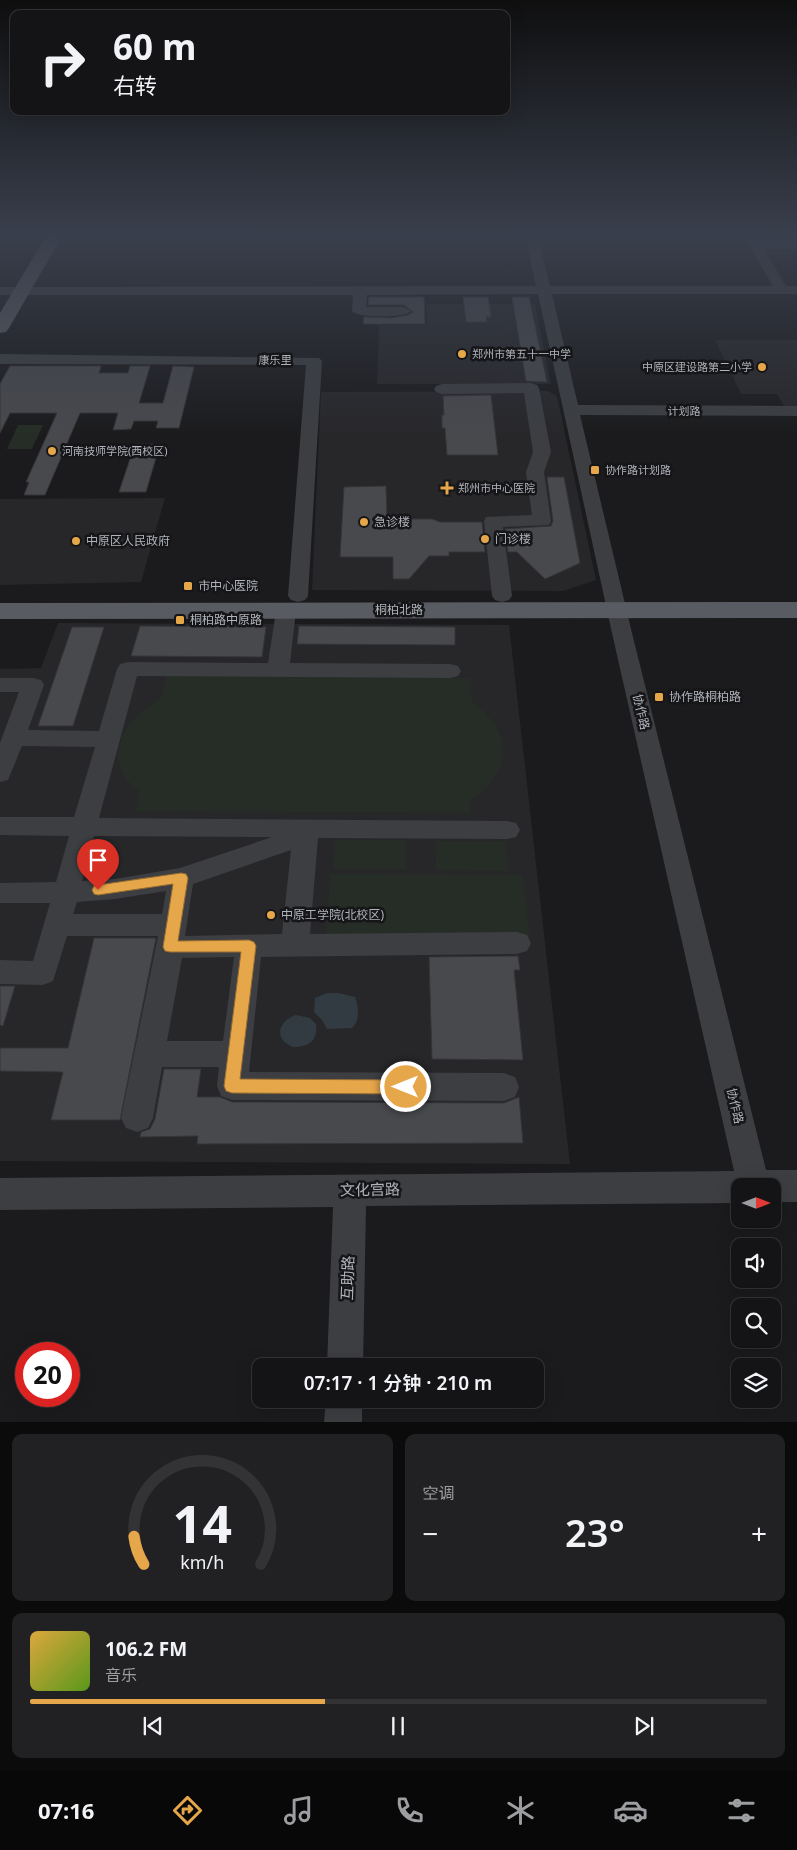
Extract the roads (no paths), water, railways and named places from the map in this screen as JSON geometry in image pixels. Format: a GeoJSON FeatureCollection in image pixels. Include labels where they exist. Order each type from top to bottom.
{"type":"FeatureCollection","features":[{"type":"Feature","properties":{"kind":"main road"},"geometry":{"type":"LineString","coordinates":[[0,328],[6,304]]}},
{"type":"Feature","properties":{"kind":"main road","name":"桐柏北路"},"geometry":{"type":"LineString","coordinates":[[0,596],[292,604],[616,603],[797,596]]}},
{"type":"Feature","properties":{"kind":"main road","name":"桐柏北路"},"geometry":{"type":"LineString","coordinates":[[0,611],[292,604],[502,596],[616,603],[797,610]]}},
{"type":"Feature","properties":{"kind":"street"},"geometry":{"type":"LineString","coordinates":[[359,304],[359,311],[404,311]]}},
{"type":"Feature","properties":{"kind":"street","name":"协作路"},"geometry":{"type":"LineString","coordinates":[[547,304],[752,1178]]}},
{"type":"Feature","properties":{"kind":"street","name":"康乐里"},"geometry":{"type":"LineString","coordinates":[[0,359],[314,361],[292,604]]}},
{"type":"Feature","properties":{"kind":"street"},"geometry":{"type":"LineString","coordinates":[[442,388],[530,388],[542,452],[541,461],[536,466],[535,472],[542,521],[493,521],[502,596]]}},
{"type":"Feature","properties":{"kind":"street","name":"计划路"},"geometry":{"type":"LineString","coordinates":[[573,418],[797,411]]}},
{"type":"Feature","properties":{"kind":"street"},"geometry":{"type":"LineString","coordinates":[[535,413],[573,418]]}},
{"type":"Feature","properties":{"kind":"street"},"geometry":{"type":"LineString","coordinates":[[538,432],[573,418]]}},
{"type":"Feature","properties":{"kind":"street"},"geometry":{"type":"LineString","coordinates":[[278,670],[292,604]]}},
{"type":"Feature","properties":{"kind":"street"},"geometry":{"type":"LineString","coordinates":[[0,972],[43,973],[128,670],[450,671]]}},
{"type":"Feature","properties":{"kind":"street"},"geometry":{"type":"LineString","coordinates":[[0,685],[33,685],[0,774]]}},
{"type":"Feature","properties":{"kind":"street"},"geometry":{"type":"LineString","coordinates":[[13,738],[108,738]]}},
{"type":"Feature","properties":{"kind":"street"},"geometry":{"type":"LineString","coordinates":[[0,826],[306,832],[506,830]]}},
{"type":"Feature","properties":{"kind":"street"},"geometry":{"type":"LineString","coordinates":[[0,892],[66,892],[115,889],[181,878],[306,832]]}},
{"type":"Feature","properties":{"kind":"street"},"geometry":{"type":"LineString","coordinates":[[295,945],[306,832]]}},
{"type":"Feature","properties":{"kind":"street"},"geometry":{"type":"LineString","coordinates":[[137,1118],[181,878]]}},
{"type":"Feature","properties":{"kind":"street"},"geometry":{"type":"LineString","coordinates":[[57,925],[249,946],[517,943]]}},
{"type":"Feature","properties":{"kind":"street"},"geometry":{"type":"LineString","coordinates":[[249,946],[232,1086],[504,1087]]}},
{"type":"Feature","properties":{"kind":"street"},"geometry":{"type":"LineString","coordinates":[[149,1054],[236,1054]]}},
{"type":"Feature","properties":{"kind":"street","name":"文化宫路"},"geometry":{"type":"LineString","coordinates":[[0,1194],[731,1186]]}},
{"type":"Feature","properties":{"kind":"street"},"geometry":{"type":"LineString","coordinates":[[781,1186],[797,1186]]}},
{"type":"Feature","properties":{"kind":"street","name":"互助路"},"geometry":{"type":"LineString","coordinates":[[345,1358],[350,1190]]}},
{"type":"Feature","properties":{"kind":"street"},"geometry":{"type":"LineString","coordinates":[[343,1422],[344,1408]]}},
{"type":"Feature","properties":{"kind":"place","name":"郑州市第五十一中学"},"geometry":{"type":"Point","coordinates":[462,354]}},
{"type":"Feature","properties":{"kind":"place","name":"中原区建设路第二小学"},"geometry":{"type":"Point","coordinates":[762,367]}},
{"type":"Feature","properties":{"kind":"place","name":"河南技师学院(西校区)"},"geometry":{"type":"Point","coordinates":[52,451]}},
{"type":"Feature","properties":{"kind":"place","name":"协作路计划路"},"geometry":{"type":"Point","coordinates":[595,470]}},
{"type":"Feature","properties":{"kind":"place","name":"郑州市中心医院"},"geometry":{"type":"Point","coordinates":[447,488]}},
{"type":"Feature","properties":{"kind":"place","name":"急诊楼"},"geometry":{"type":"Point","coordinates":[364,522]}},
{"type":"Feature","properties":{"kind":"place","name":"门诊楼"},"geometry":{"type":"Point","coordinates":[485,539]}},
{"type":"Feature","properties":{"kind":"place","name":"中原区人民政府"},"geometry":{"type":"Point","coordinates":[76,541]}},
{"type":"Feature","properties":{"kind":"place","name":"市中心医院"},"geometry":{"type":"Point","coordinates":[188,586]}},
{"type":"Feature","properties":{"kind":"place","name":"桐柏路中原路"},"geometry":{"type":"Point","coordinates":[180,620]}},
{"type":"Feature","properties":{"kind":"place","name":"协作路桐柏路"},"geometry":{"type":"Point","coordinates":[659,697]}},
{"type":"Feature","properties":{"kind":"place","name":"中原工学院(北校区)"},"geometry":{"type":"Point","coordinates":[271,915]}}]}
